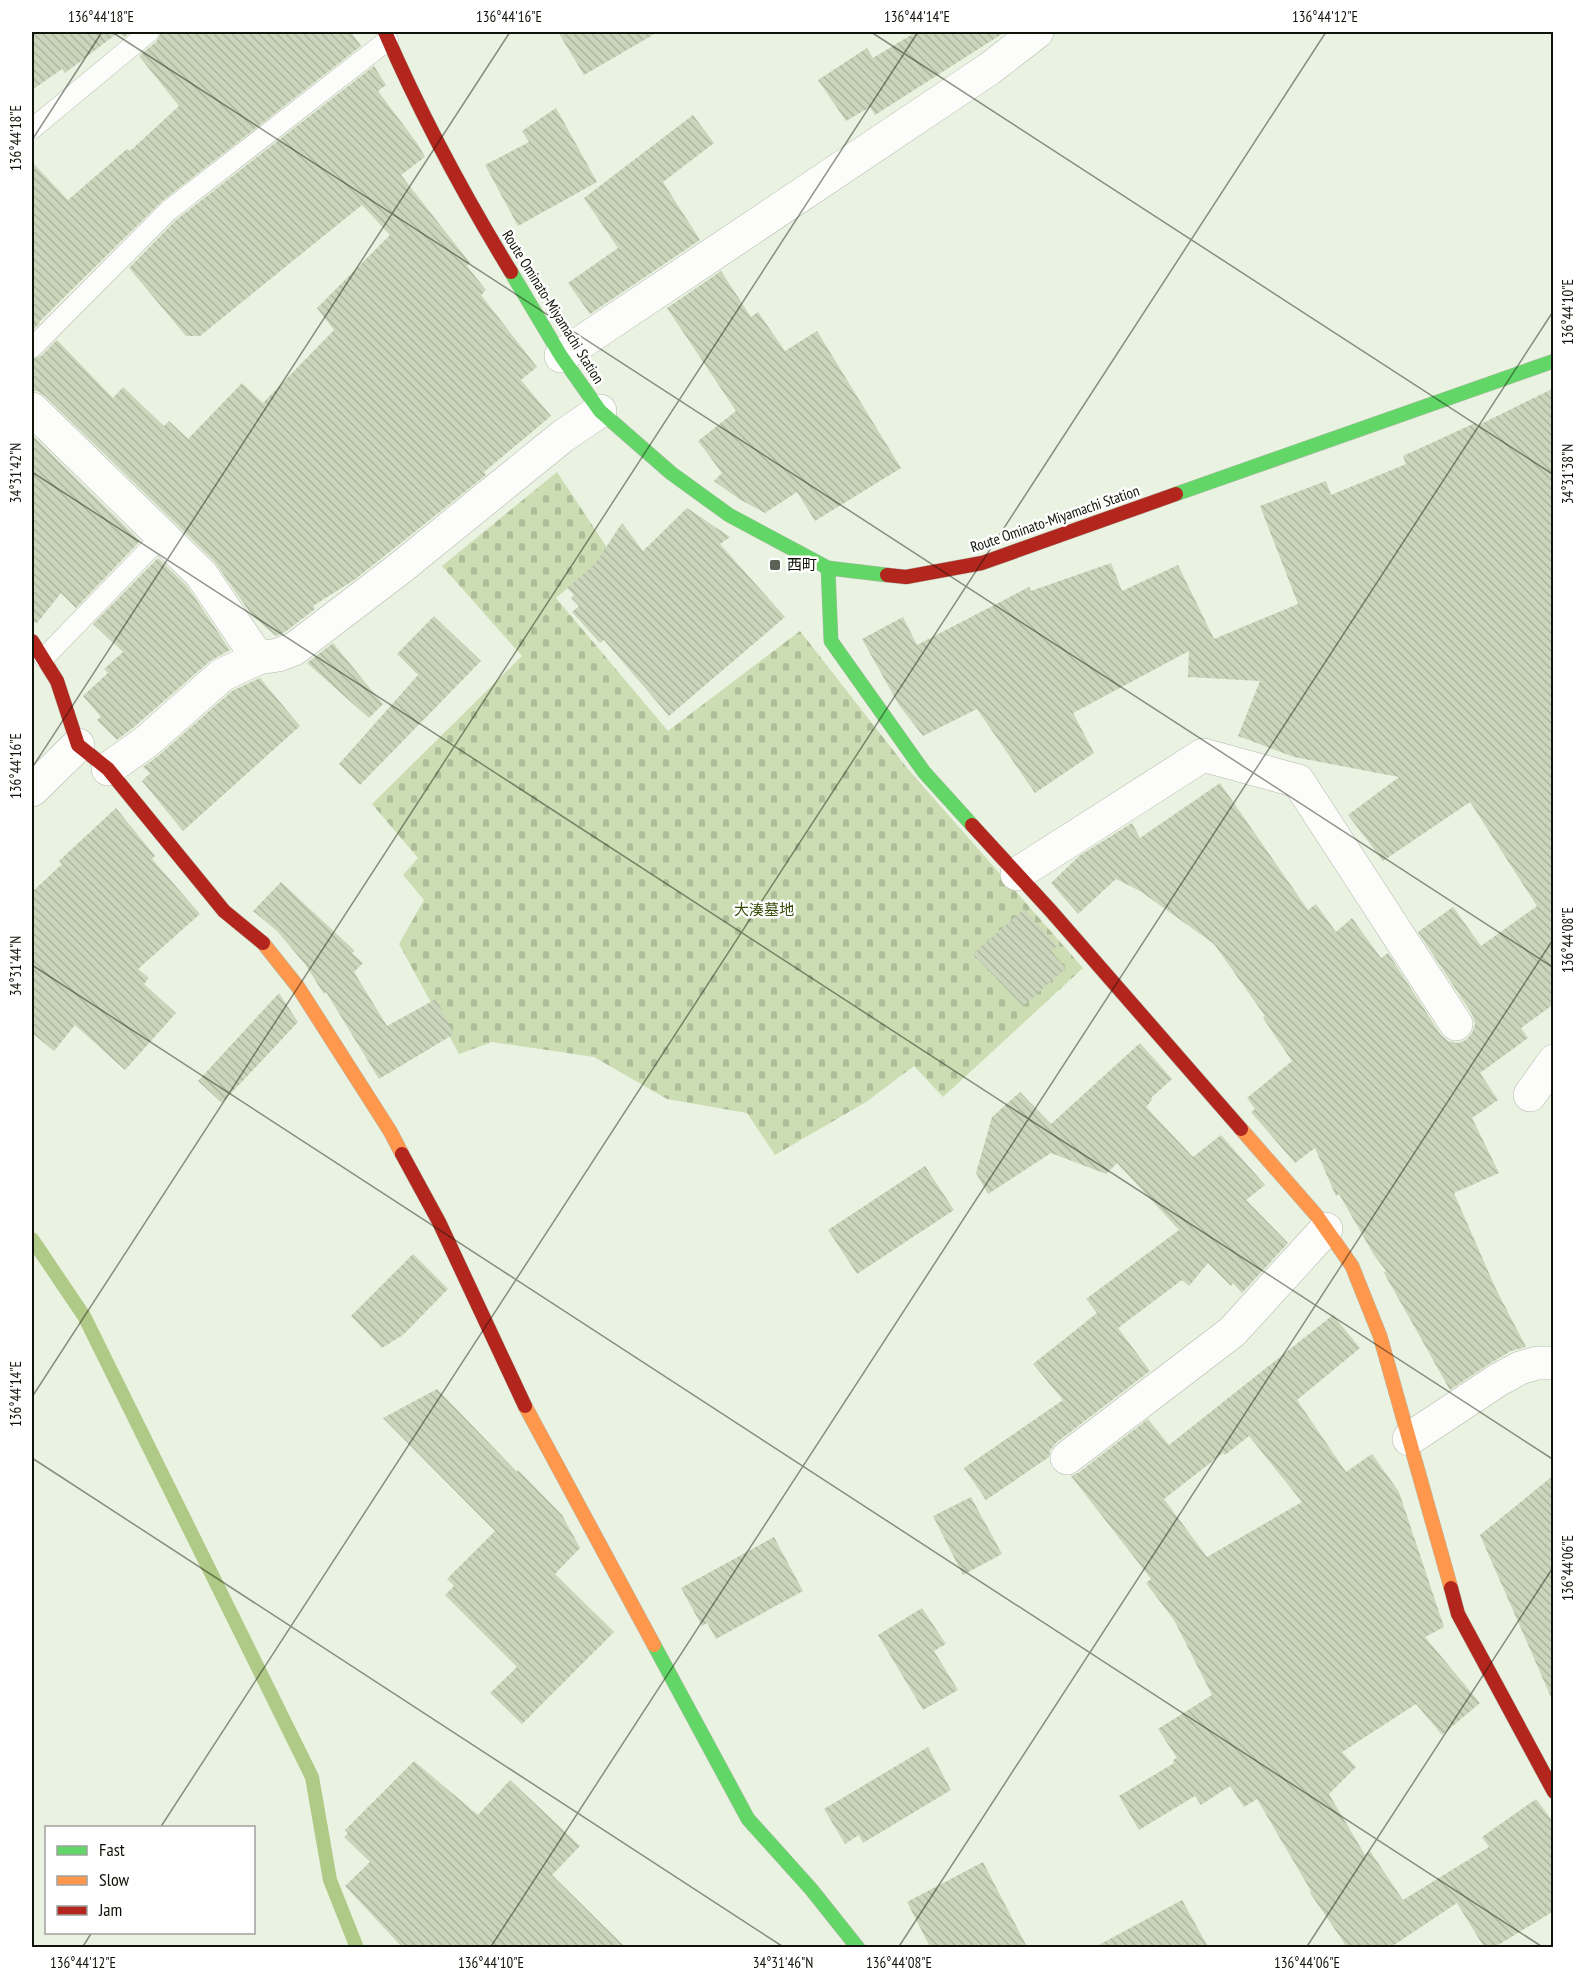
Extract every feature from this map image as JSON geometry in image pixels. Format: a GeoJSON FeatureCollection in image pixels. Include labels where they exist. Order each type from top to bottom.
{"type":"FeatureCollection","features":[{"type":"Feature","properties":{"kind":"street"},"geometry":{"type":"LineString","coordinates":[[561,356],[989,69],[1037,32]]}},
{"type":"Feature","properties":{"kind":"street","name":"Route Ominato-Miyamachi Station"},"geometry":{"type":"LineString","coordinates":[[387,36],[410,89],[480,221],[561,356],[600,411],[671,473],[729,514],[828,568],[906,577],[982,563],[1554,361]]}},
{"type":"Feature","properties":{"kind":"street"},"geometry":{"type":"LineString","coordinates":[[32,409],[201,574],[258,658]]}},
{"type":"Feature","properties":{"kind":"street"},"geometry":{"type":"LineString","coordinates":[[108,769],[146,742],[222,675],[258,658],[278,655],[294,649],[399,569],[563,436],[600,411]]}},
{"type":"Feature","properties":{"kind":"street"},"geometry":{"type":"LineString","coordinates":[[828,568],[831,641],[924,772],[1017,874],[1301,1198],[1352,1266],[1380,1336],[1458,1614],[1554,1792]]}},
{"type":"Feature","properties":{"kind":"street"},"geometry":{"type":"LineString","coordinates":[[32,641],[57,681],[78,744],[108,769],[224,911],[265,945],[298,987],[390,1131],[439,1222],[515,1388],[748,1819],[833,1915],[858,1947]]}},
{"type":"Feature","properties":{"kind":"street"},"geometry":{"type":"LineString","coordinates":[[32,790],[78,744]]}},
{"type":"Feature","properties":{"kind":"street"},"geometry":{"type":"LineString","coordinates":[[1017,874],[1203,755],[1298,781],[1456,1023]]}},
{"type":"Feature","properties":{"kind":"street"},"geometry":{"type":"LineString","coordinates":[[1530,1095],[1554,1061]]}},
{"type":"Feature","properties":{"kind":"street"},"geometry":{"type":"LineString","coordinates":[[1067,1458],[1232,1332],[1326,1229]]}},
{"type":"Feature","properties":{"kind":"street"},"geometry":{"type":"LineString","coordinates":[[1409,1439],[1520,1368],[1537,1363],[1554,1363]]}},
{"type":"Feature","properties":{"kind":"lane"},"geometry":{"type":"LineString","coordinates":[[32,129],[149,32]]}},
{"type":"Feature","properties":{"kind":"lane"},"geometry":{"type":"LineString","coordinates":[[32,348],[168,210],[387,36]]}},
{"type":"Feature","properties":{"kind":"lane"},"geometry":{"type":"LineString","coordinates":[[44,658],[163,535]]}},
{"type":"Feature","properties":{"kind":"green space","name":"大湊墓地"},"geometry":{"type":"Polygon","coordinates":[[[557,472],[610,552],[556,598],[668,731],[800,631],[907,768],[1083,968],[943,1097],[914,1066],[866,1102],[775,1155],[747,1113],[667,1099],[594,1057],[492,1042],[459,1054],[399,944],[424,900],[403,875],[418,858],[372,804],[522,656],[442,566],[557,472]]]}},
{"type":"Feature","properties":{"kind":"building"},"geometry":{"type":"Polygon","coordinates":[[[32,32],[119,32],[65,73],[62,69],[32,90],[32,32]]]}},
{"type":"Feature","properties":{"kind":"building"},"geometry":{"type":"Polygon","coordinates":[[[119,32],[131,32],[124,37],[119,32]]]}},
{"type":"Feature","properties":{"kind":"building"},"geometry":{"type":"Polygon","coordinates":[[[161,32],[351,32],[361,46],[161,202],[32,331],[32,162],[68,200],[127,149],[130,151],[179,106],[139,56],[157,41],[161,32]]]}},
{"type":"Feature","properties":{"kind":"building"},"geometry":{"type":"Polygon","coordinates":[[[558,32],[658,32],[584,75],[558,32]]]}},
{"type":"Feature","properties":{"kind":"building"},"geometry":{"type":"Polygon","coordinates":[[[916,32],[1005,32],[875,115],[870,107],[846,121],[818,80],[867,48],[873,58],[916,32]]]}},
{"type":"Feature","properties":{"kind":"building"},"geometry":{"type":"Polygon","coordinates":[[[374,66],[386,85],[378,91],[425,157],[401,175],[470,263],[467,266],[486,290],[481,295],[537,367],[521,380],[551,416],[484,472],[486,475],[354,580],[313,606],[315,609],[285,632],[276,636],[251,614],[214,561],[45,396],[32,391],[32,360],[41,356],[57,340],[113,398],[123,387],[164,426],[169,421],[188,439],[242,383],[263,403],[334,330],[317,308],[390,235],[362,205],[200,336],[186,336],[129,268],[176,220],[374,66]]]}},
{"type":"Feature","properties":{"kind":"building"},"geometry":{"type":"Polygon","coordinates":[[[556,108],[597,182],[518,226],[485,165],[529,142],[522,131],[556,108]]]}},
{"type":"Feature","properties":{"kind":"building"},"geometry":{"type":"Polygon","coordinates":[[[693,115],[714,143],[663,182],[700,240],[590,314],[568,283],[618,248],[584,198],[693,115]]]}},
{"type":"Feature","properties":{"kind":"building"},"geometry":{"type":"Polygon","coordinates":[[[721,271],[751,317],[758,312],[785,351],[817,331],[901,468],[815,521],[797,492],[765,513],[739,499],[714,481],[722,473],[698,441],[736,411],[667,308],[721,271]]]}},
{"type":"Feature","properties":{"kind":"building"},"geometry":{"type":"Polygon","coordinates":[[[1554,388],[1554,1004],[1521,1028],[1528,1038],[1480,1073],[1498,1100],[1472,1118],[1499,1173],[1454,1193],[1495,1287],[1526,1347],[1511,1351],[1450,1390],[1384,1273],[1386,1271],[1374,1255],[1339,1194],[1336,1196],[1315,1148],[1295,1163],[1251,1112],[1255,1109],[1247,1098],[1292,1061],[1263,1018],[1265,1016],[1214,944],[1140,891],[1116,879],[1078,914],[1051,883],[1079,856],[1132,823],[1140,838],[1220,783],[1308,910],[1316,904],[1336,932],[1352,918],[1381,958],[1388,953],[1441,1035],[1448,1041],[1458,1043],[1466,1040],[1472,1033],[1475,1024],[1472,1014],[1418,932],[1453,907],[1481,946],[1537,906],[1470,802],[1383,861],[1348,815],[1399,777],[1294,757],[1238,736],[1260,681],[1188,677],[1189,651],[1073,713],[1094,753],[1035,793],[977,709],[923,736],[899,705],[862,639],[903,617],[917,645],[1029,587],[1031,591],[1111,563],[1122,591],[1178,565],[1214,639],[1298,604],[1260,506],[1326,481],[1331,495],[1406,464],[1403,456],[1475,423],[1477,426],[1554,388]]]}},
{"type":"Feature","properties":{"kind":"building"},"geometry":{"type":"Polygon","coordinates":[[[32,435],[140,541],[76,608],[61,593],[37,623],[32,622],[32,435]]]}},
{"type":"Feature","properties":{"kind":"building"},"geometry":{"type":"Polygon","coordinates":[[[687,508],[730,537],[720,544],[785,617],[669,716],[604,640],[600,643],[572,612],[579,606],[571,598],[574,595],[567,588],[595,564],[622,523],[643,551],[687,508]]]}},
{"type":"Feature","properties":{"kind":"building"},"geometry":{"type":"Polygon","coordinates":[[[158,558],[187,586],[230,650],[210,661],[117,740],[97,720],[101,717],[83,696],[108,673],[104,669],[123,652],[93,624],[158,558]]]}},
{"type":"Feature","properties":{"kind":"building"},"geometry":{"type":"Polygon","coordinates":[[[434,616],[481,661],[360,785],[339,764],[418,675],[397,654],[434,616]]]}},
{"type":"Feature","properties":{"kind":"building"},"geometry":{"type":"Polygon","coordinates":[[[333,643],[383,704],[369,718],[307,663],[333,643]]]}},
{"type":"Feature","properties":{"kind":"building"},"geometry":{"type":"Polygon","coordinates":[[[260,678],[300,726],[183,831],[142,781],[150,773],[143,767],[232,691],[260,678]]]}},
{"type":"Feature","properties":{"kind":"building"},"geometry":{"type":"Polygon","coordinates":[[[116,808],[155,856],[152,859],[200,914],[138,969],[149,978],[144,984],[176,1013],[125,1070],[75,1025],[54,1051],[32,1033],[32,892],[62,864],[59,861],[116,808]]]}},
{"type":"Feature","properties":{"kind":"building"},"geometry":{"type":"Polygon","coordinates":[[[281,882],[355,951],[352,953],[363,963],[354,972],[387,1026],[436,999],[454,1034],[379,1079],[326,992],[324,994],[305,964],[277,931],[253,911],[281,882]]]}},
{"type":"Feature","properties":{"kind":"building"},"geometry":{"type":"Polygon","coordinates":[[[1024,909],[1057,946],[1051,951],[1066,968],[1023,1006],[973,954],[1024,909]]]}},
{"type":"Feature","properties":{"kind":"building"},"geometry":{"type":"Polygon","coordinates":[[[279,993],[298,1022],[222,1103],[198,1081],[279,993]]]}},
{"type":"Feature","properties":{"kind":"building"},"geometry":{"type":"Polygon","coordinates":[[[1140,1043],[1172,1079],[1151,1098],[1152,1100],[1146,1107],[1193,1157],[1221,1135],[1265,1185],[1246,1200],[1288,1243],[1242,1293],[1233,1283],[1231,1286],[1208,1263],[1189,1286],[1182,1280],[1118,1328],[1150,1371],[1056,1443],[1050,1450],[1049,1457],[986,1500],[964,1468],[1063,1400],[1033,1364],[1097,1313],[1086,1299],[1179,1230],[1117,1163],[1106,1174],[1051,1153],[988,1194],[976,1173],[992,1117],[1020,1092],[1051,1124],[1140,1043]]]}},
{"type":"Feature","properties":{"kind":"building"},"geometry":{"type":"Polygon","coordinates":[[[925,1166],[954,1210],[857,1274],[828,1230],[925,1166]]]}},
{"type":"Feature","properties":{"kind":"building"},"geometry":{"type":"Polygon","coordinates":[[[413,1254],[448,1289],[403,1335],[382,1348],[351,1316],[413,1254]]]}},
{"type":"Feature","properties":{"kind":"building"},"geometry":{"type":"Polygon","coordinates":[[[1333,1315],[1360,1348],[1297,1400],[1346,1472],[1372,1454],[1399,1492],[1444,1627],[1425,1637],[1480,1703],[1442,1735],[1416,1704],[1342,1752],[1356,1767],[1329,1794],[1365,1855],[1370,1851],[1403,1900],[1489,1847],[1482,1837],[1536,1799],[1554,1823],[1554,1911],[1495,1947],[1484,1947],[1457,1903],[1391,1947],[1347,1947],[1310,1893],[1311,1891],[1257,1799],[1244,1807],[1230,1786],[1201,1805],[1195,1796],[1139,1830],[1119,1796],[1174,1763],[1173,1760],[1177,1758],[1158,1729],[1212,1695],[1174,1620],[1146,1583],[1151,1579],[1071,1476],[1148,1419],[1169,1445],[1333,1315]],[[1249,1436],[1225,1455],[1223,1453],[1164,1499],[1207,1557],[1302,1502],[1249,1436]]]}},
{"type":"Feature","properties":{"kind":"building"},"geometry":{"type":"Polygon","coordinates":[[[437,1389],[562,1515],[580,1548],[555,1574],[614,1632],[522,1724],[490,1693],[517,1667],[445,1595],[454,1586],[447,1579],[495,1531],[383,1418],[437,1389]]]}},
{"type":"Feature","properties":{"kind":"building"},"geometry":{"type":"Polygon","coordinates":[[[1554,1475],[1554,1704],[1480,1535],[1554,1475]]]}},
{"type":"Feature","properties":{"kind":"building"},"geometry":{"type":"Polygon","coordinates":[[[971,1497],[1002,1554],[963,1575],[933,1516],[971,1497]]]}},
{"type":"Feature","properties":{"kind":"building"},"geometry":{"type":"Polygon","coordinates":[[[774,1537],[803,1591],[716,1639],[707,1623],[702,1626],[681,1588],[774,1537]]]}},
{"type":"Feature","properties":{"kind":"building"},"geometry":{"type":"Polygon","coordinates":[[[922,1608],[946,1644],[934,1651],[958,1690],[923,1710],[878,1635],[922,1608]]]}},
{"type":"Feature","properties":{"kind":"building"},"geometry":{"type":"Polygon","coordinates":[[[928,1747],[951,1790],[863,1843],[859,1835],[845,1844],[824,1809],[928,1747]]]}},
{"type":"Feature","properties":{"kind":"building"},"geometry":{"type":"Polygon","coordinates":[[[414,1761],[478,1815],[510,1780],[580,1846],[552,1875],[625,1947],[402,1947],[345,1886],[370,1862],[344,1837],[348,1833],[345,1830],[414,1761]]]}},
{"type":"Feature","properties":{"kind":"building"},"geometry":{"type":"Polygon","coordinates":[[[983,1862],[1027,1947],[930,1947],[907,1902],[983,1862]]]}},
{"type":"Feature","properties":{"kind":"building"},"geometry":{"type":"Polygon","coordinates":[[[1182,1900],[1208,1947],[1095,1947],[1182,1900]]]}},
{"type":"Feature","properties":{"kind":"waterway"},"geometry":{"type":"LineString","coordinates":[[32,1239],[84,1316],[312,1777],[330,1880],[357,1948]]}},
{"type":"Feature","properties":{"kind":"traffic: fast"},"geometry":{"type":"LineString","coordinates":[[511,272],[561,356],[600,411],[671,473],[729,515],[828,568],[887,575]]}},
{"type":"Feature","properties":{"kind":"traffic: fast"},"geometry":{"type":"LineString","coordinates":[[1176,494],[1554,361]]}},
{"type":"Feature","properties":{"kind":"traffic: fast"},"geometry":{"type":"LineString","coordinates":[[828,568],[831,641],[924,772],[972,825]]}},
{"type":"Feature","properties":{"kind":"traffic: fast"},"geometry":{"type":"LineString","coordinates":[[654,1645],[748,1819],[811,1889],[858,1948]]}},
{"type":"Feature","properties":{"kind":"traffic: slow"},"geometry":{"type":"LineString","coordinates":[[263,943],[298,987],[390,1131],[402,1154]]}},
{"type":"Feature","properties":{"kind":"traffic: slow"},"geometry":{"type":"LineString","coordinates":[[1241,1129],[1317,1216],[1352,1266],[1380,1336],[1451,1588]]}},
{"type":"Feature","properties":{"kind":"traffic: slow"},"geometry":{"type":"LineString","coordinates":[[525,1406],[654,1645]]}},
{"type":"Feature","properties":{"kind":"traffic: jam"},"geometry":{"type":"LineString","coordinates":[[385,32],[444,154],[511,272]]}},
{"type":"Feature","properties":{"kind":"traffic: jam"},"geometry":{"type":"LineString","coordinates":[[887,575],[906,577],[982,563],[1176,494]]}},
{"type":"Feature","properties":{"kind":"traffic: jam"},"geometry":{"type":"LineString","coordinates":[[32,641],[57,681],[78,745],[108,769],[224,911],[263,943]]}},
{"type":"Feature","properties":{"kind":"traffic: jam"},"geometry":{"type":"LineString","coordinates":[[972,825],[1051,911],[1241,1129]]}},
{"type":"Feature","properties":{"kind":"traffic: jam"},"geometry":{"type":"LineString","coordinates":[[402,1154],[439,1222],[525,1406]]}},
{"type":"Feature","properties":{"kind":"traffic: jam"},"geometry":{"type":"LineString","coordinates":[[1451,1588],[1458,1614],[1554,1792]]}},
{"type":"Feature","properties":{"kind":"place","name":"西町"},"geometry":{"type":"Point","coordinates":[775,565]}}]}
